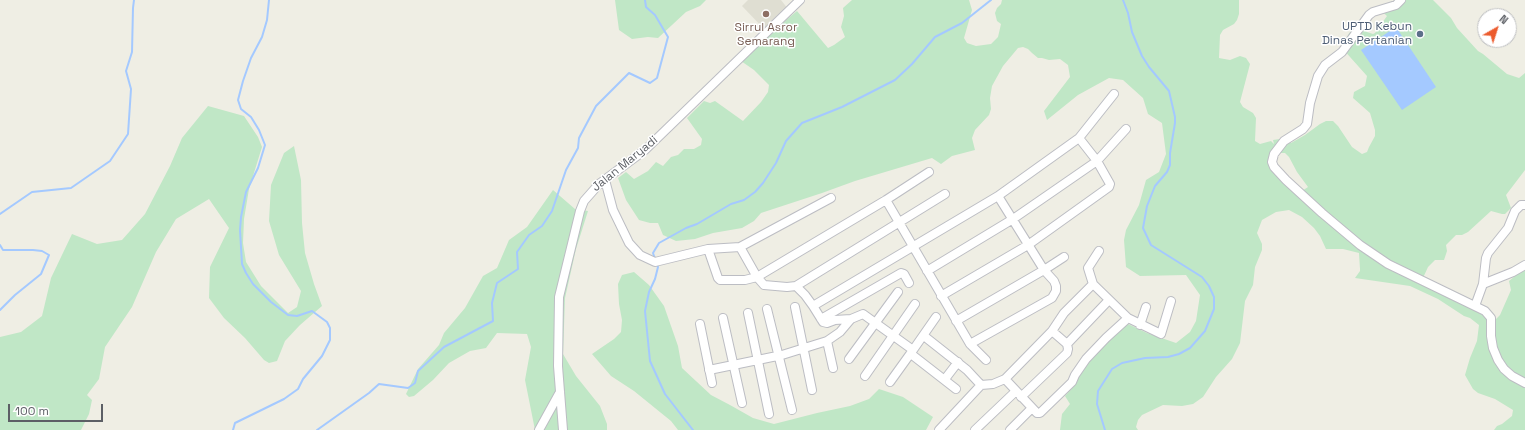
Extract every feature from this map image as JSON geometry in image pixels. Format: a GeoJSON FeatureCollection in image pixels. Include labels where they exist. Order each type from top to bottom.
{"type":"FeatureCollection","features":[{"type":"Feature","properties":{"kind":"street","name":"Jalan Maryadi"},"geometry":{"type":"LineString","coordinates":[[563,430],[560,392],[558,324],[560,290],[582,205],[588,195],[605,180],[645,150],[800,0]]}},
{"type":"Feature","properties":{"kind":"street"},"geometry":{"type":"LineString","coordinates":[[1401,0],[1396,4],[1373,12],[1369,15],[1342,52],[1328,62],[1318,76],[1310,103],[1307,124],[1303,129],[1284,141],[1272,158],[1272,162],[1274,167],[1322,213],[1365,249],[1388,264],[1485,311],[1490,316],[1492,342],[1498,360],[1504,369],[1512,376],[1525,383]]}},
{"type":"Feature","properties":{"kind":"street"},"geometry":{"type":"LineString","coordinates":[[813,306],[998,196],[1079,138],[1114,94]]}},
{"type":"Feature","properties":{"kind":"street"},"geometry":{"type":"LineString","coordinates":[[926,271],[1013,219],[1097,161],[1126,129]]}},
{"type":"Feature","properties":{"kind":"street"},"geometry":{"type":"LineString","coordinates":[[941,296],[1028,245],[1109,187],[1110,184],[1097,161],[1079,138]]}},
{"type":"Feature","properties":{"kind":"street"},"geometry":{"type":"LineString","coordinates":[[708,249],[720,280],[745,280],[757,276],[886,200],[929,172]]}},
{"type":"Feature","properties":{"kind":"street"},"geometry":{"type":"LineString","coordinates":[[605,180],[613,210],[629,243],[640,255],[657,262],[708,249],[740,247],[831,198]]}},
{"type":"Feature","properties":{"kind":"street"},"geometry":{"type":"LineString","coordinates":[[740,247],[764,285],[787,287],[796,286],[945,194]]}},
{"type":"Feature","properties":{"kind":"street"},"geometry":{"type":"LineString","coordinates":[[970,344],[1052,298],[1056,291],[1054,281],[1044,270],[998,196]]}},
{"type":"Feature","properties":{"kind":"street"},"geometry":{"type":"LineString","coordinates":[[886,200],[926,271],[970,344],[986,360]]}},
{"type":"Feature","properties":{"kind":"street"},"geometry":{"type":"LineString","coordinates":[[1475,306],[1483,284],[1488,253],[1508,228],[1515,211],[1519,206],[1524,204]]}},
{"type":"Feature","properties":{"kind":"street"},"geometry":{"type":"LineString","coordinates":[[1099,251],[1088,268],[1093,284],[1128,318],[1161,334],[1171,301]]}},
{"type":"Feature","properties":{"kind":"street"},"geometry":{"type":"LineString","coordinates":[[956,321],[1064,257]]}},
{"type":"Feature","properties":{"kind":"street"},"geometry":{"type":"LineString","coordinates":[[1483,284],[1513,272],[1525,265]]}},
{"type":"Feature","properties":{"kind":"street"},"geometry":{"type":"LineString","coordinates":[[821,319],[901,273],[904,274],[909,283]]}},
{"type":"Feature","properties":{"kind":"street"},"geometry":{"type":"LineString","coordinates":[[939,430],[981,385],[993,384],[1005,379],[1052,331],[1064,313],[1093,284]]}},
{"type":"Feature","properties":{"kind":"street"},"geometry":{"type":"LineString","coordinates":[[796,286],[805,295],[823,322],[827,323],[835,320],[851,319],[863,314],[956,389]]}},
{"type":"Feature","properties":{"kind":"street"},"geometry":{"type":"LineString","coordinates":[[849,359],[898,292]]}},
{"type":"Feature","properties":{"kind":"street"},"geometry":{"type":"LineString","coordinates":[[1067,344],[1108,300]]}},
{"type":"Feature","properties":{"kind":"street"},"geometry":{"type":"LineString","coordinates":[[865,376],[915,304]]}},
{"type":"Feature","properties":{"kind":"street"},"geometry":{"type":"LineString","coordinates":[[795,307],[812,390]]}},
{"type":"Feature","properties":{"kind":"street"},"geometry":{"type":"LineString","coordinates":[[1140,325],[1146,307]]}},
{"type":"Feature","properties":{"kind":"street"},"geometry":{"type":"LineString","coordinates":[[767,309],[792,410]]}},
{"type":"Feature","properties":{"kind":"street"},"geometry":{"type":"LineString","coordinates":[[748,313],[769,414]]}},
{"type":"Feature","properties":{"kind":"street"},"geometry":{"type":"LineString","coordinates":[[890,382],[936,317]]}},
{"type":"Feature","properties":{"kind":"street"},"geometry":{"type":"LineString","coordinates":[[723,318],[742,403]]}},
{"type":"Feature","properties":{"kind":"street"},"geometry":{"type":"LineString","coordinates":[[1005,379],[1037,414],[1040,413],[1072,382],[1086,359],[1128,318]]}},
{"type":"Feature","properties":{"kind":"street"},"geometry":{"type":"LineString","coordinates":[[709,370],[778,356],[827,341],[840,332],[851,319]]}},
{"type":"Feature","properties":{"kind":"street"},"geometry":{"type":"LineString","coordinates":[[700,324],[712,383]]}},
{"type":"Feature","properties":{"kind":"street"},"geometry":{"type":"LineString","coordinates":[[975,430],[1067,353],[1067,344],[1052,331]]}},
{"type":"Feature","properties":{"kind":"street"},"geometry":{"type":"LineString","coordinates":[[924,336],[958,362],[981,385]]}},
{"type":"Feature","properties":{"kind":"street"},"geometry":{"type":"LineString","coordinates":[[827,341],[833,368]]}},
{"type":"Feature","properties":{"kind":"street"},"geometry":{"type":"LineString","coordinates":[[945,379],[958,362]]}},
{"type":"Feature","properties":{"kind":"street"},"geometry":{"type":"LineString","coordinates":[[539,430],[560,392]]}},
{"type":"Feature","properties":{"kind":"street"},"geometry":{"type":"LineString","coordinates":[[1010,430],[1032,408]]}},
{"type":"Feature","properties":{"kind":"shaded area","name":"Sirrul Asror Semarang"},"geometry":{"type":"Polygon","coordinates":[[[748,0],[781,0],[788,9],[765,30],[742,6],[748,0]]]}},
{"type":"Feature","properties":{"kind":"green space"},"geometry":{"type":"Polygon","coordinates":[[[615,0],[706,0],[700,6],[686,12],[658,38],[648,37],[632,39],[619,30],[615,0]]]}},
{"type":"Feature","properties":{"kind":"green space"},"geometry":{"type":"Polygon","coordinates":[[[852,0],[969,0],[972,10],[964,38],[967,43],[976,46],[991,44],[998,37],[1001,24],[997,21],[995,13],[1002,0],[1239,0],[1239,14],[1237,20],[1234,24],[1223,30],[1220,35],[1219,58],[1230,60],[1240,56],[1246,58],[1250,64],[1240,102],[1243,107],[1253,113],[1256,118],[1255,141],[1260,144],[1271,141],[1274,144],[1273,140],[1280,139],[1291,143],[1320,124],[1326,121],[1333,121],[1352,147],[1362,154],[1367,152],[1375,136],[1375,130],[1370,113],[1353,98],[1354,92],[1365,86],[1367,76],[1342,48],[1348,35],[1357,22],[1367,32],[1373,34],[1375,33],[1387,16],[1377,7],[1396,0],[1433,0],[1451,18],[1457,28],[1478,51],[1507,74],[1519,78],[1525,73],[1525,170],[1506,195],[1511,208],[1505,214],[1491,211],[1468,232],[1462,235],[1456,235],[1446,245],[1447,251],[1444,260],[1435,260],[1428,267],[1423,278],[1453,293],[1477,312],[1494,321],[1500,315],[1511,290],[1509,281],[1525,268],[1525,430],[1494,430],[1497,426],[1512,416],[1513,410],[1495,399],[1478,393],[1473,389],[1465,375],[1477,341],[1479,325],[1438,299],[1410,286],[1355,278],[1360,271],[1359,253],[1343,249],[1326,249],[1320,236],[1314,228],[1302,217],[1289,210],[1276,212],[1262,220],[1257,233],[1262,244],[1262,250],[1255,267],[1253,285],[1245,301],[1240,343],[1232,359],[1216,377],[1203,397],[1193,404],[1182,406],[1163,405],[1142,415],[1138,420],[1136,427],[1138,430],[1060,430],[1062,414],[1070,404],[1065,396],[1075,385],[1082,369],[1120,330],[1128,324],[1147,333],[1176,343],[1190,332],[1196,321],[1200,295],[1186,275],[1140,276],[1126,267],[1124,240],[1126,230],[1139,205],[1146,180],[1159,172],[1166,154],[1162,123],[1148,114],[1143,98],[1123,80],[1109,78],[1078,95],[1047,120],[1044,111],[1070,77],[1068,65],[1060,59],[1049,60],[1038,58],[1028,49],[1023,47],[1018,48],[1003,66],[992,86],[990,98],[991,109],[989,115],[975,130],[972,138],[975,150],[952,156],[941,164],[932,158],[855,181],[761,213],[754,221],[742,228],[713,233],[695,239],[676,241],[663,235],[658,223],[650,223],[639,220],[626,200],[618,178],[626,172],[634,179],[648,171],[656,162],[663,166],[671,157],[678,155],[684,149],[694,149],[701,145],[702,139],[687,118],[704,101],[710,103],[715,101],[743,121],[761,102],[768,92],[769,85],[754,70],[741,61],[797,11],[828,48],[834,45],[845,37],[841,27],[844,16],[843,8],[852,0]],[[1272,153],[1280,178],[1296,195],[1308,187],[1285,153],[1272,153]]]}},
{"type":"Feature","properties":{"kind":"green space"},"geometry":{"type":"Polygon","coordinates":[[[208,106],[244,116],[258,137],[262,147],[249,189],[244,219],[243,243],[246,262],[261,286],[288,313],[297,307],[301,291],[279,255],[269,221],[271,185],[284,153],[294,146],[301,180],[302,223],[305,253],[322,306],[300,325],[285,341],[277,361],[269,363],[264,360],[245,338],[224,318],[209,298],[210,267],[229,228],[209,199],[176,219],[156,252],[132,307],[105,347],[99,379],[87,395],[92,400],[89,414],[81,430],[0,430],[0,337],[21,332],[42,316],[51,278],[72,234],[97,244],[122,240],[145,214],[170,166],[182,138],[208,106]]]}},
{"type":"Feature","properties":{"kind":"green space"},"geometry":{"type":"Polygon","coordinates":[[[553,190],[575,209],[588,211],[576,249],[565,298],[563,354],[576,376],[600,406],[607,424],[607,430],[535,430],[525,380],[531,347],[527,334],[497,333],[486,348],[470,351],[449,363],[433,380],[414,396],[409,397],[406,394],[418,369],[439,345],[444,333],[465,308],[483,276],[497,268],[509,240],[527,227],[553,190]]]}},
{"type":"Feature","properties":{"kind":"green space"},"geometry":{"type":"Polygon","coordinates":[[[634,272],[649,285],[664,306],[678,346],[682,368],[711,395],[753,418],[774,424],[850,406],[869,399],[879,389],[903,397],[933,417],[926,430],[678,430],[671,421],[634,391],[611,376],[592,354],[614,339],[621,332],[622,320],[619,304],[618,284],[622,275],[634,272]]]}},
{"type":"Feature","properties":{"kind":"water"},"geometry":{"type":"Polygon","coordinates":[[[1396,27],[1436,87],[1402,110],[1361,50],[1396,27]]]}},
{"type":"Feature","properties":{"kind":"waterway"},"geometry":{"type":"LineString","coordinates":[[0,214],[32,192],[71,188],[110,161],[128,134],[131,89],[126,71],[132,52],[134,0]]}},
{"type":"Feature","properties":{"kind":"waterway"},"geometry":{"type":"LineString","coordinates":[[233,430],[235,423],[284,399],[298,389],[303,379],[322,356],[330,340],[330,328],[327,322],[312,311],[297,316],[288,315],[271,302],[253,284],[242,264],[240,230],[241,217],[246,192],[258,168],[265,145],[259,130],[251,117],[241,109],[238,100],[251,58],[262,37],[267,20],[269,0]]}},
{"type":"Feature","properties":{"kind":"waterway"},"geometry":{"type":"LineString","coordinates":[[317,430],[369,393],[379,384],[408,388],[415,383],[418,371],[444,347],[493,321],[492,303],[497,283],[518,269],[517,252],[529,235],[542,226],[552,211],[566,170],[578,148],[579,138],[596,106],[629,73],[650,83],[657,78],[668,37],[655,15],[646,7],[645,0]]}},
{"type":"Feature","properties":{"kind":"waterway"},"geometry":{"type":"LineString","coordinates":[[655,259],[653,253],[659,243],[686,228],[697,224],[731,204],[744,200],[755,192],[763,183],[776,163],[786,141],[802,123],[842,107],[895,80],[912,64],[935,37],[962,23],[991,0]]}},
{"type":"Feature","properties":{"kind":"waterway"},"geometry":{"type":"LineString","coordinates":[[1105,430],[1097,404],[1098,391],[1112,369],[1122,363],[1145,358],[1168,357],[1179,354],[1190,348],[1205,331],[1214,309],[1214,297],[1209,286],[1202,277],[1151,245],[1143,228],[1147,206],[1155,186],[1167,172],[1170,165],[1170,153],[1175,117],[1169,91],[1142,56],[1132,32],[1128,13],[1123,0]]}},
{"type":"Feature","properties":{"kind":"waterway"},"geometry":{"type":"LineString","coordinates":[[0,245],[3,250],[33,250],[42,251],[49,255],[41,274],[15,295],[0,310]]}},
{"type":"Feature","properties":{"kind":"waterway"},"geometry":{"type":"LineString","coordinates":[[657,265],[658,267],[655,279],[649,292],[645,311],[650,361],[665,394],[693,430]]}},
{"type":"Feature","properties":{"kind":"place","name":"Sirrul Asror Semarang"},"geometry":{"type":"Point","coordinates":[766,14]}},
{"type":"Feature","properties":{"kind":"place","name":"UPTD Kebun Dinas Pertanian"},"geometry":{"type":"Point","coordinates":[1420,34]}}]}
